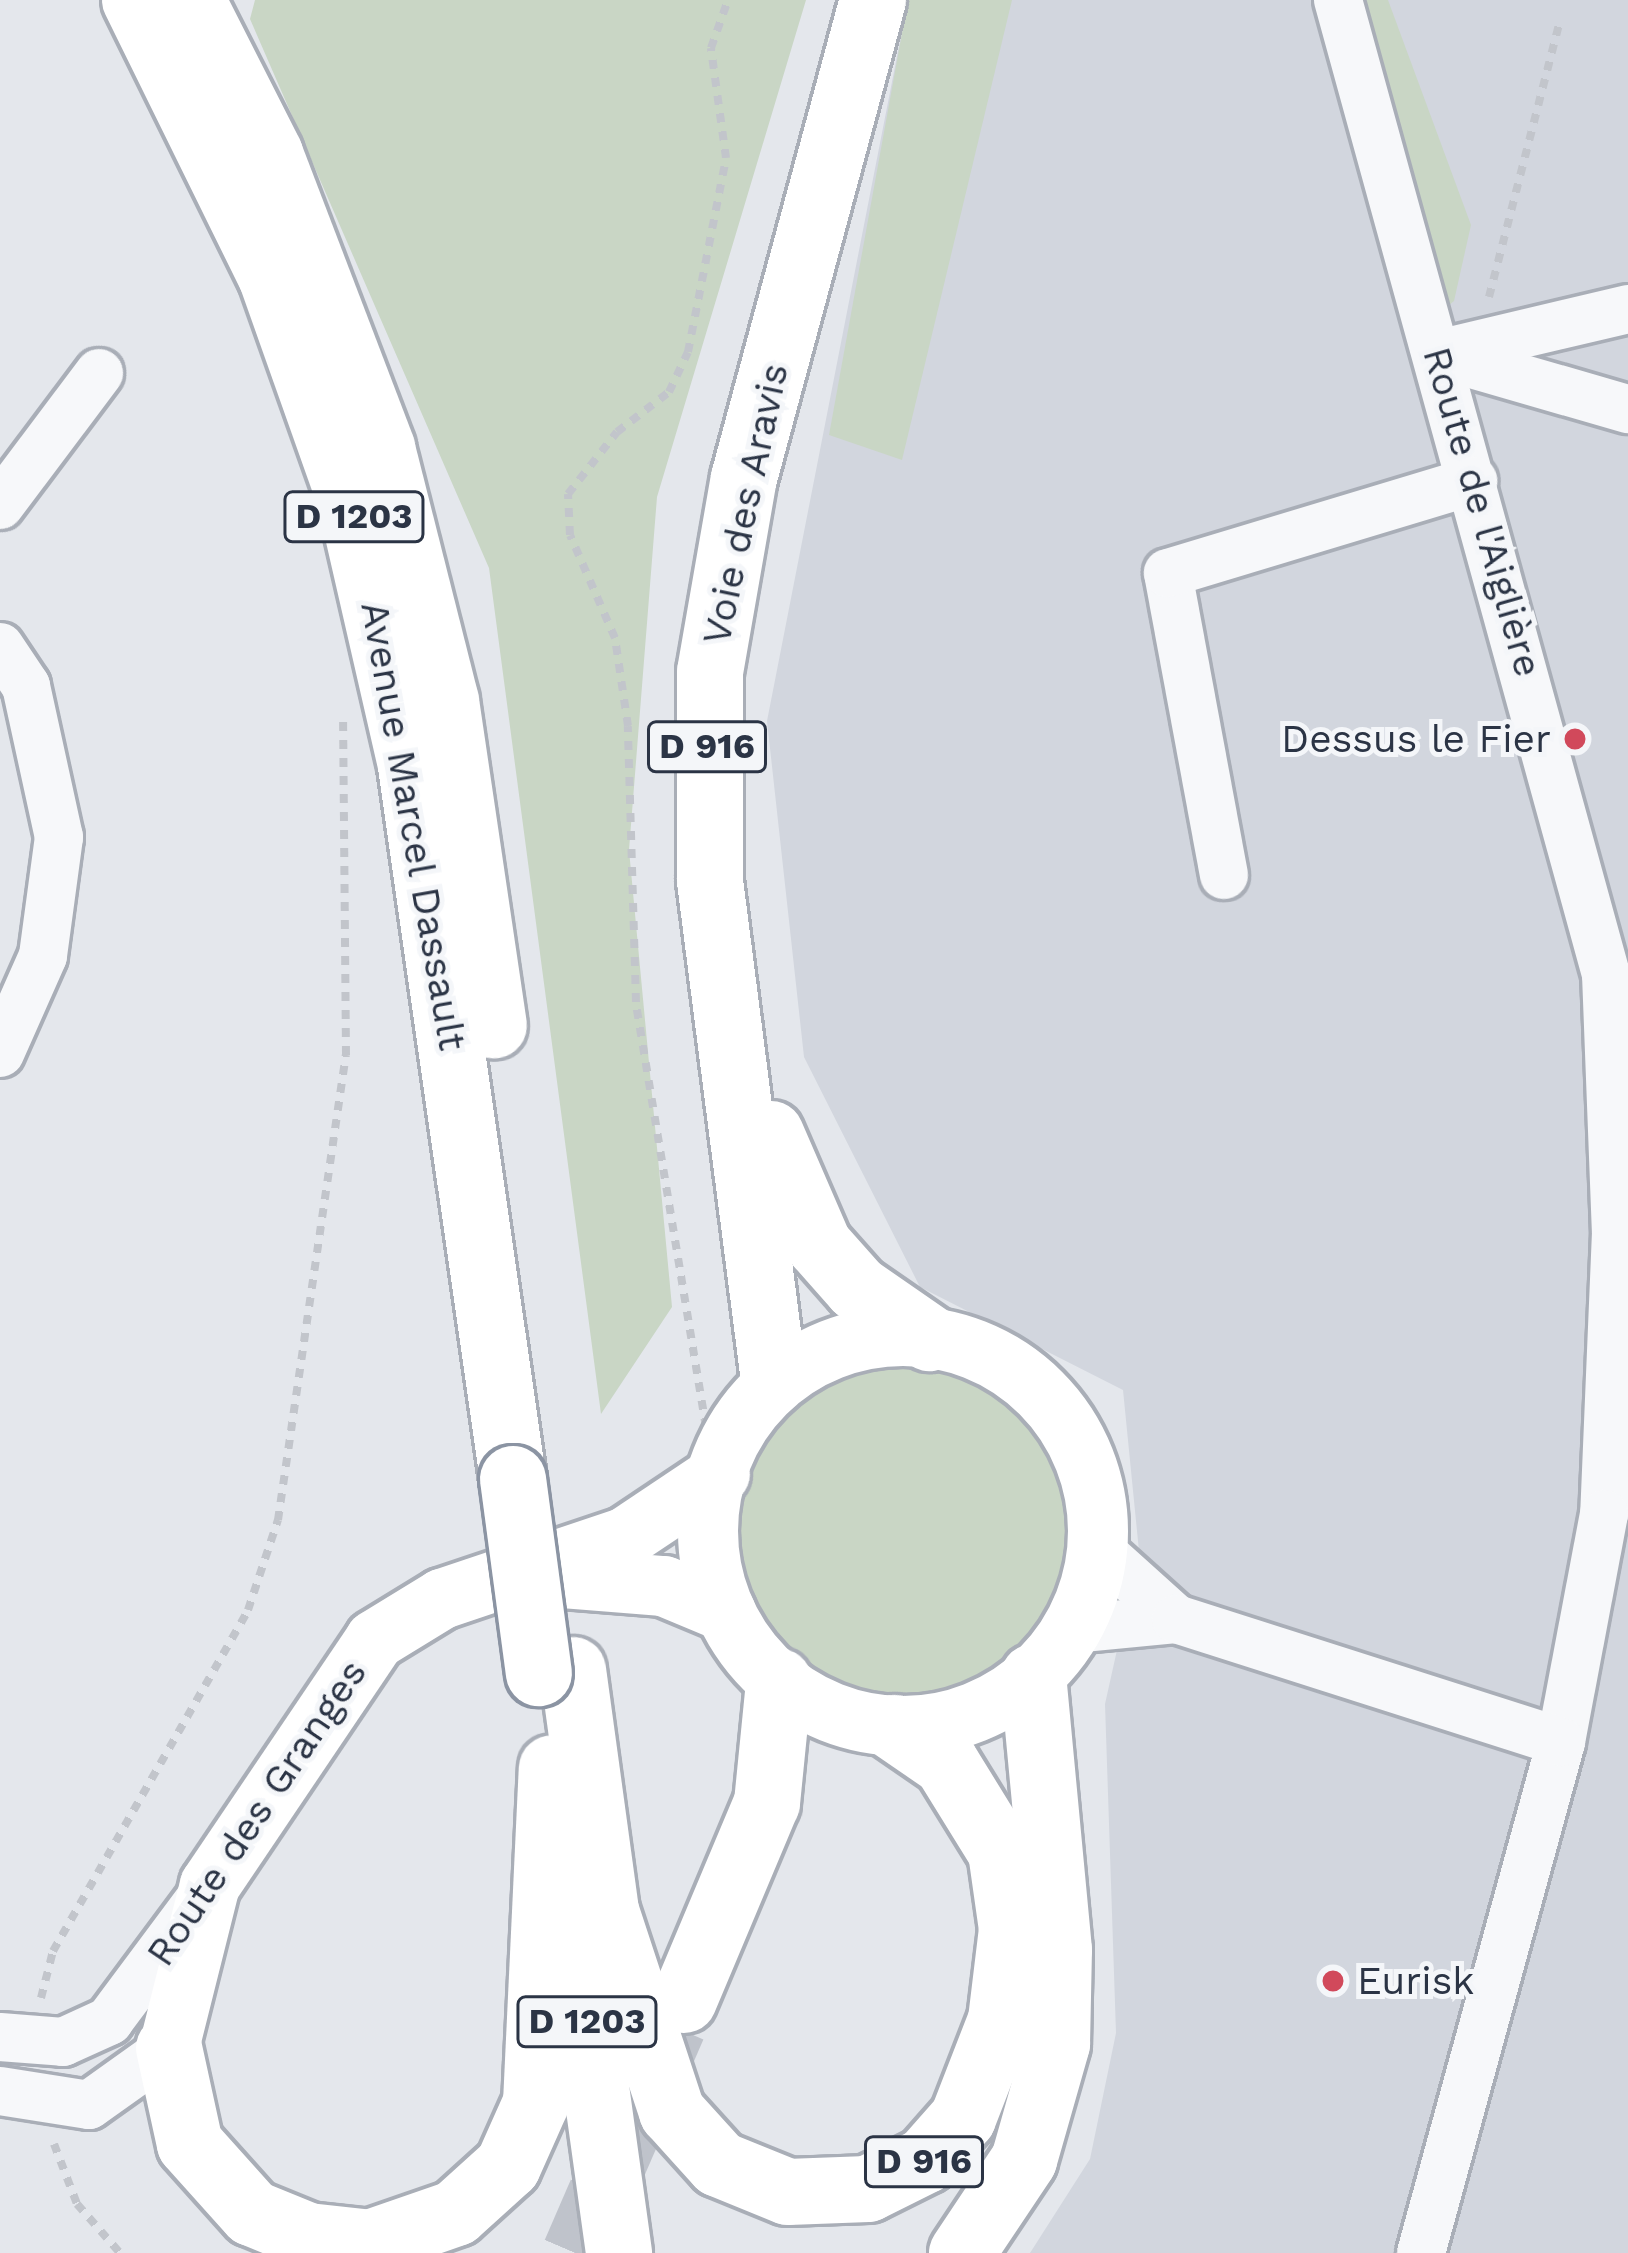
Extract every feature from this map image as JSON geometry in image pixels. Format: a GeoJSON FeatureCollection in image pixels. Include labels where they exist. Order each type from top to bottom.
{"type":"FeatureCollection","features":[{"type":"Feature","properties":{"kind":"highway","name":"Avenue Marcel Dassault"},"geometry":{"type":"LineString","coordinates":[[135,0],[271,276],[355,518],[411,766],[530,1478]]}},
{"type":"Feature","properties":{"kind":"highway","name":"Avenue Marcel Dassault"},"geometry":{"type":"LineString","coordinates":[[191,0],[271,154],[354,361],[428,616],[468,820],[530,1478]]}},
{"type":"Feature","properties":{"kind":"highway","name":"Voie des Aravis"},"geometry":{"type":"LineString","coordinates":[[726,1018],[707,826],[713,652],[744,478],[873,0]]}},
{"type":"Feature","properties":{"kind":"highway","name":"D 916"},"geometry":{"type":"LineString","coordinates":[[726,1018],[819,1245],[856,1288],[929,1338]]}},
{"type":"Feature","properties":{"kind":"highway","name":"D 916"},"geometry":{"type":"LineString","coordinates":[[726,1018],[774,1380]]}},
{"type":"Feature","properties":{"kind":"highway","name":"D 1203"},"geometry":{"type":"LineString","coordinates":[[530,1478],[556,1671],[605,1911],[654,2253]]}},
{"type":"Feature","properties":{"kind":"highway"},"geometry":{"type":"LineString","coordinates":[[962,2253],[1024,2161],[1057,2044],[1053,1653]]}},
{"type":"Feature","properties":{"kind":"highway","name":"D 1203"},"geometry":{"type":"LineString","coordinates":[[556,1671],[555,1792],[619,2253]]}},
{"type":"Feature","properties":{"kind":"highway"},"geometry":{"type":"LineString","coordinates":[[684,2000],[767,1803],[779,1682]]}},
{"type":"Feature","properties":{"kind":"highway","name":"D 916"},"geometry":{"type":"LineString","coordinates":[[605,1911],[666,2099],[701,2150],[788,2192],[899,2179],[944,2141],[981,2081],[1012,1929],[1000,1852],[972,1795],[895,1728]]}},
{"type":"Feature","properties":{"kind":"highway"},"geometry":{"type":"LineString","coordinates":[[169,2048],[190,2144],[252,2213],[308,2236],[370,2243],[456,2213],[508,2166],[536,2103],[555,1792]]}},
{"type":"Feature","properties":{"kind":"main road"},"geometry":{"type":"LineString","coordinates":[[929,1338],[993,1357],[1053,1406],[1090,1477],[1096,1547],[1053,1653],[969,1716],[895,1728],[833,1714],[779,1682],[726,1612],[711,1544],[720,1474],[774,1380],[849,1342],[929,1338]]}},
{"type":"Feature","properties":{"kind":"main road","name":"Route des Granges"},"geometry":{"type":"LineString","coordinates":[[210,1886],[375,1640],[417,1610],[626,1538],[720,1474]]}},
{"type":"Feature","properties":{"kind":"main road","name":"Route des Granges"},"geometry":{"type":"LineString","coordinates":[[521,1576],[664,1586],[726,1612]]}},
{"type":"Feature","properties":{"kind":"main road"},"geometry":{"type":"LineString","coordinates":[[169,2048],[210,1886]]}},
{"type":"Feature","properties":{"kind":"street","name":"Route de l'Aiglière"},"geometry":{"type":"LineString","coordinates":[[1338,0],[1457,349],[1473,481],[1606,974],[1616,1232],[1604,1514],[1562,1742],[1421,2253]]}},
{"type":"Feature","properties":{"kind":"street"},"geometry":{"type":"LineString","coordinates":[[1457,349],[1628,309]]}},
{"type":"Feature","properties":{"kind":"street"},"geometry":{"type":"LineString","coordinates":[[1457,349],[1628,409]]}},
{"type":"Feature","properties":{"kind":"street"},"geometry":{"type":"LineString","coordinates":[[0,505],[98,373]]}},
{"type":"Feature","properties":{"kind":"street"},"geometry":{"type":"LineString","coordinates":[[1224,875],[1168,573],[1473,481]]}},
{"type":"Feature","properties":{"kind":"street"},"geometry":{"type":"LineString","coordinates":[[0,646],[26,686],[59,837],[43,956],[0,1053]]}},
{"type":"Feature","properties":{"kind":"street"},"geometry":{"type":"LineString","coordinates":[[1096,1547],[1176,1619],[1562,1742]]}},
{"type":"Feature","properties":{"kind":"street"},"geometry":{"type":"LineString","coordinates":[[1053,1653],[1176,1619]]}},
{"type":"Feature","properties":{"kind":"street","name":"Route des Granges"},"geometry":{"type":"LineString","coordinates":[[20,2040],[109,2021],[210,1886]]}},
{"type":"Feature","properties":{"kind":"street"},"geometry":{"type":"LineString","coordinates":[[0,2091],[47,2105],[108,2098],[169,2048]]}},
{"type":"Feature","properties":{"kind":"path"},"geometry":{"type":"LineString","coordinates":[[1457,349],[1560,21]]}},
{"type":"Feature","properties":{"kind":"path"},"geometry":{"type":"LineString","coordinates":[[20,2040],[53,1951],[248,1610],[278,1520],[346,1055],[352,856],[341,706]]}},
{"type":"Feature","properties":{"kind":"path"},"geometry":{"type":"LineString","coordinates":[[47,2105],[60,2174],[120,2253]]}},
{"type":"Feature","properties":{"kind":"shaded area"},"geometry":{"type":"Polygon","coordinates":[[[908,0],[1628,0],[1628,2253],[1030,2253],[1090,2159],[1116,2033],[1105,1704],[1139,1551],[1123,1390],[920,1287],[804,1057],[767,721],[908,0]]]}},
{"type":"Feature","properties":{"kind":"green space"},"geometry":{"type":"Polygon","coordinates":[[[255,0],[806,0],[657,497],[629,850],[672,1307],[601,1414],[489,568],[250,19],[255,0]]]}},
{"type":"Feature","properties":{"kind":"green space"},"geometry":{"type":"Polygon","coordinates":[[[908,0],[1012,0],[902,460],[829,435],[908,0]]]}},
{"type":"Feature","properties":{"kind":"green space"},"geometry":{"type":"Polygon","coordinates":[[[1350,0],[1388,0],[1471,225],[1454,301],[1438,314],[1350,0]]]}},
{"type":"Feature","properties":{"kind":"green space"},"geometry":{"type":"Polygon","coordinates":[[[900,1363],[965,1376],[1020,1413],[1057,1468],[1070,1533],[1057,1598],[1020,1653],[965,1690],[900,1703],[835,1690],[780,1653],[743,1598],[730,1533],[743,1468],[780,1413],[835,1376],[900,1363]]]}},
{"type":"Feature","properties":{"kind":"tunnel"},"geometry":{"type":"LineString","coordinates":[[575,2253],[673,2026]]}},
{"type":"Feature","properties":{"kind":"place","name":"Dessus le Fier"},"geometry":{"type":"Point","coordinates":[1575,739]}},
{"type":"Feature","properties":{"kind":"place","name":"Eurisk"},"geometry":{"type":"Point","coordinates":[1333,1981]}}]}
